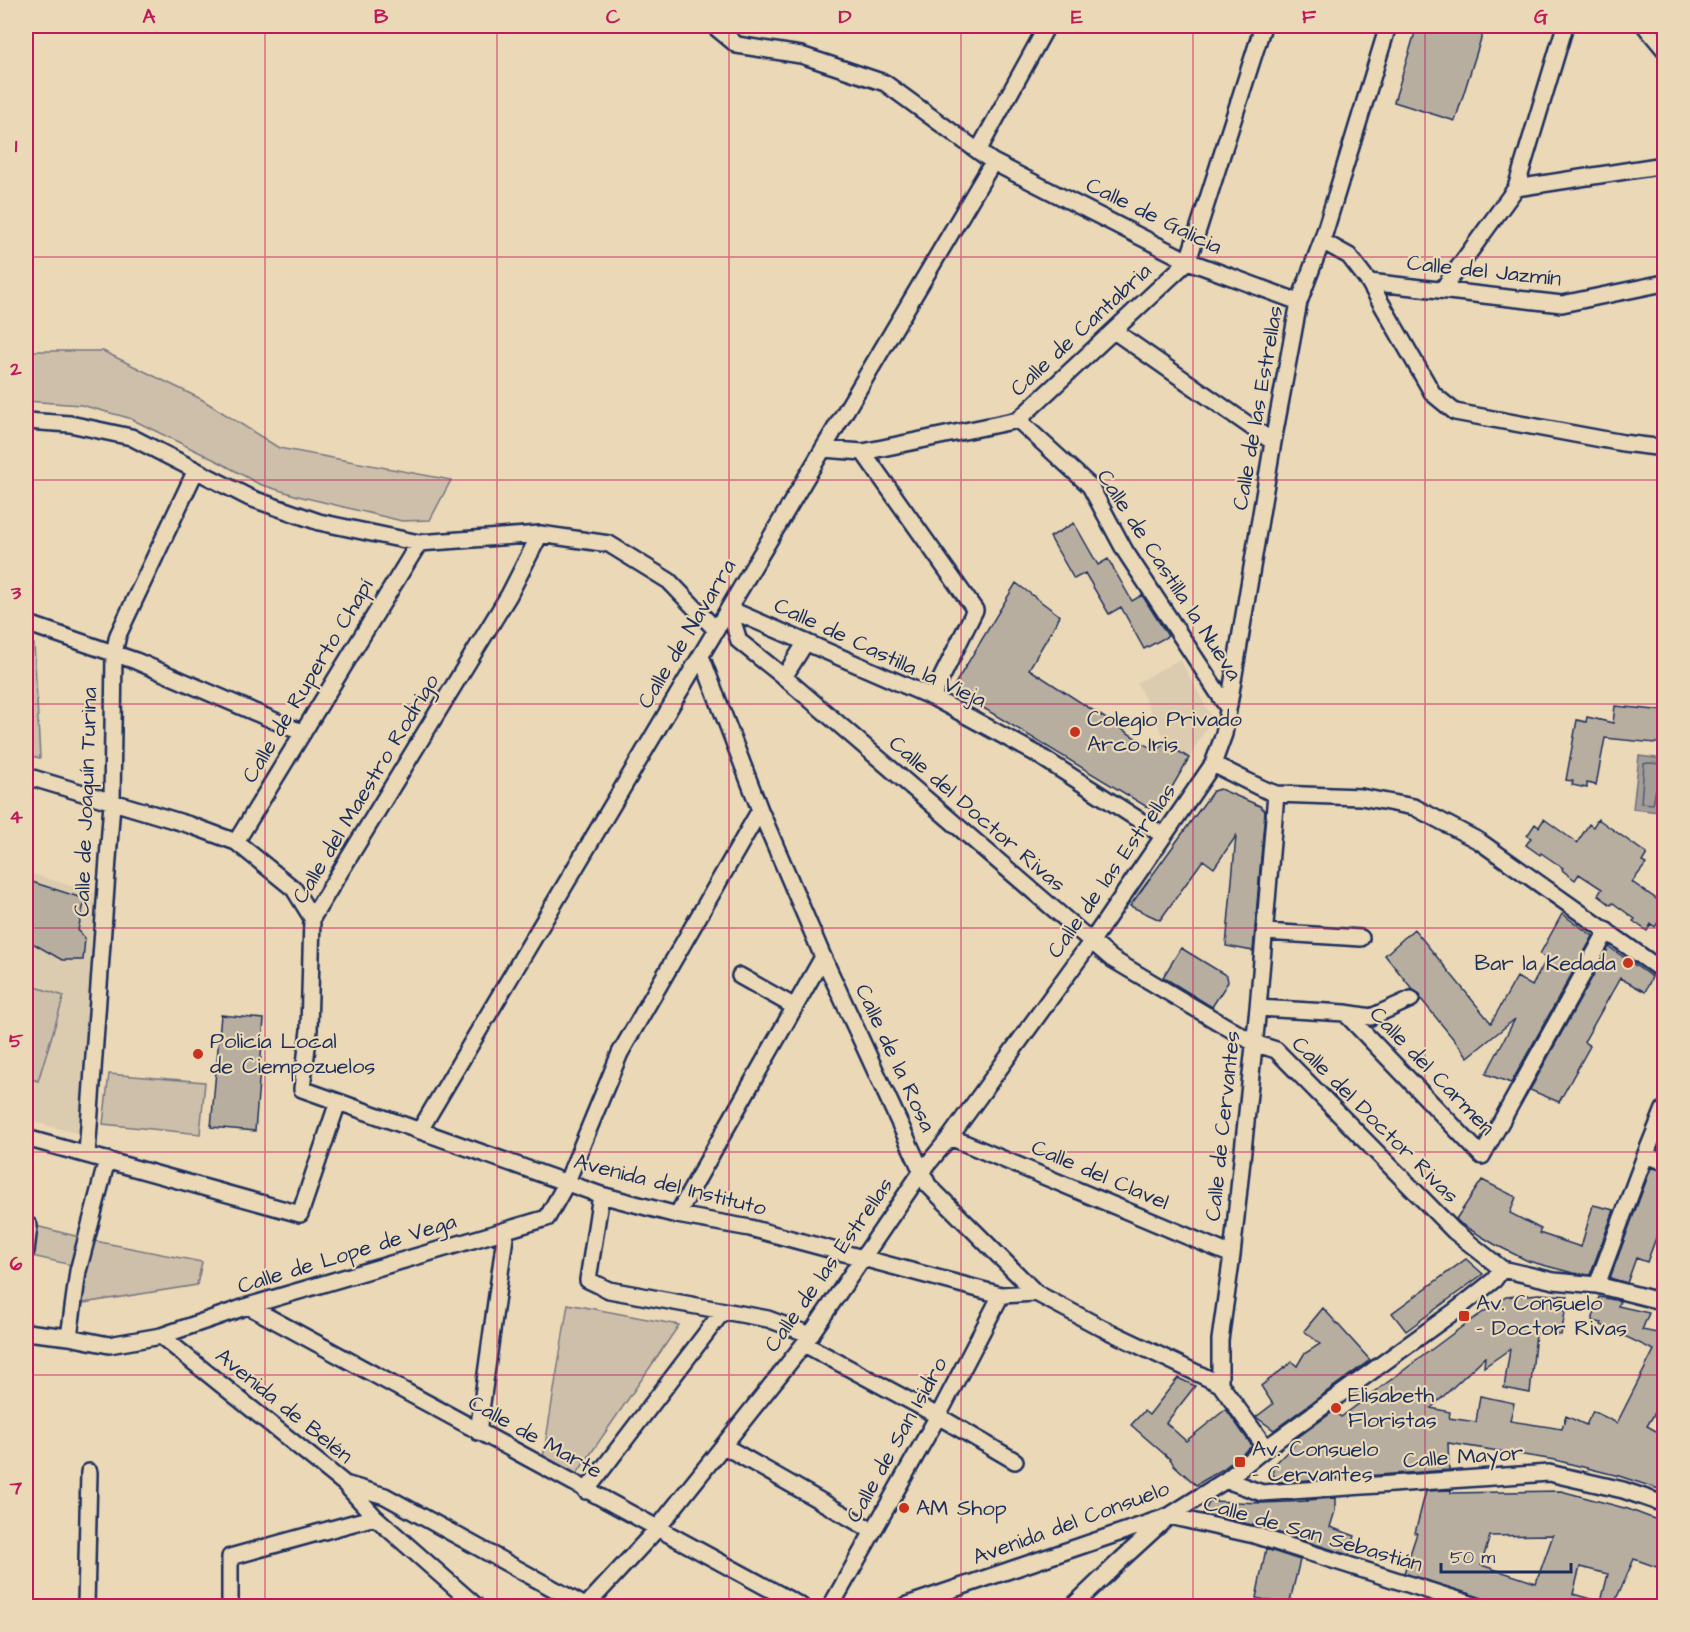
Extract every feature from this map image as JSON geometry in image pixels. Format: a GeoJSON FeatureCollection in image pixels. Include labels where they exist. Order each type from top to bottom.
{"type":"FeatureCollection","features":[{"type":"Feature","properties":{"kind":"street","name":"Calle de Galicia"},"geometry":{"type":"LineString","coordinates":[[714,26],[737,45],[801,55],[885,83],[993,162],[1188,261],[1299,302]]}},
{"type":"Feature","properties":{"kind":"street"},"geometry":{"type":"LineString","coordinates":[[978,150],[1047,26]]}},
{"type":"Feature","properties":{"kind":"street"},"geometry":{"type":"LineString","coordinates":[[1188,261],[1263,26]]}},
{"type":"Feature","properties":{"kind":"street","name":"Calle de las Estrellas"},"geometry":{"type":"LineString","coordinates":[[585,1606],[657,1529],[808,1339],[922,1171],[950,1137],[1091,942],[1213,764],[1224,734],[1299,302],[1323,241],[1388,26]]}},
{"type":"Feature","properties":{"kind":"street"},"geometry":{"type":"LineString","coordinates":[[1442,290],[1516,188],[1565,26]]}},
{"type":"Feature","properties":{"kind":"street"},"geometry":{"type":"LineString","coordinates":[[1645,26],[1665,49]]}},
{"type":"Feature","properties":{"kind":"street","name":"Calle de Navarra"},"geometry":{"type":"LineString","coordinates":[[420,1130],[993,162]]}},
{"type":"Feature","properties":{"kind":"street"},"geometry":{"type":"LineString","coordinates":[[1516,188],[1665,165]]}},
{"type":"Feature","properties":{"kind":"street"},"geometry":{"type":"LineString","coordinates":[[1323,241],[1349,256],[1369,282],[1433,394],[1455,412],[1623,443],[1665,448]]}},
{"type":"Feature","properties":{"kind":"street","name":"Calle de Cantabria"},"geometry":{"type":"LineString","coordinates":[[823,449],[863,452],[1018,420],[1188,261]]}},
{"type":"Feature","properties":{"kind":"street","name":"Calle del Jazmín"},"geometry":{"type":"LineString","coordinates":[[1369,282],[1562,304],[1665,283]]}},
{"type":"Feature","properties":{"kind":"street"},"geometry":{"type":"LineString","coordinates":[[1114,331],[1274,442]]}},
{"type":"Feature","properties":{"kind":"street","name":"Calle de Castilla la Nueva"},"geometry":{"type":"LineString","coordinates":[[1018,420],[1090,486],[1125,551],[1228,708]]}},
{"type":"Feature","properties":{"kind":"street"},"geometry":{"type":"LineString","coordinates":[[26,421],[70,424],[131,437],[250,498],[319,522],[419,543],[540,534],[609,544],[669,581],[716,630]]}},
{"type":"Feature","properties":{"kind":"street"},"geometry":{"type":"LineString","coordinates":[[863,452],[975,610],[932,697]]}},
{"type":"Feature","properties":{"kind":"street","name":"Calle de Joaquín Turina"},"geometry":{"type":"LineString","coordinates":[[87,1154],[112,803],[114,653],[118,635],[196,470]]}},
{"type":"Feature","properties":{"kind":"street","name":"Calle del Maestro Rodrigo"},"geometry":{"type":"LineString","coordinates":[[302,1089],[309,1030],[312,918],[509,595],[540,534]]}},
{"type":"Feature","properties":{"kind":"street","name":"Calle de Ruperto Chapí"},"geometry":{"type":"LineString","coordinates":[[236,842],[419,543]]}},
{"type":"Feature","properties":{"kind":"street","name":"Calle de Castilla la Vieja"},"geometry":{"type":"LineString","coordinates":[[729,609],[932,697],[1035,753],[1164,836]]}},
{"type":"Feature","properties":{"kind":"street","name":"Calle del Doctor Rivas"},"geometry":{"type":"LineString","coordinates":[[729,609],[739,641],[1112,959],[1254,1043],[1276,1050],[1454,1231],[1502,1269],[1554,1281],[1597,1285],[1665,1302]]}},
{"type":"Feature","properties":{"kind":"street"},"geometry":{"type":"LineString","coordinates":[[26,623],[114,653],[303,733]]}},
{"type":"Feature","properties":{"kind":"street"},"geometry":{"type":"LineString","coordinates":[[784,677],[806,642]]}},
{"type":"Feature","properties":{"kind":"street","name":"Calle de la Rosa"},"geometry":{"type":"LineString","coordinates":[[701,656],[760,810],[823,957],[928,1185],[1036,1293]]}},
{"type":"Feature","properties":{"kind":"street"},"geometry":{"type":"LineString","coordinates":[[1213,764],[1276,794],[1361,797],[1414,807],[1479,841],[1665,972]]}},
{"type":"Feature","properties":{"kind":"street"},"geometry":{"type":"LineString","coordinates":[[26,776],[190,825],[236,842],[294,889],[312,918]]}},
{"type":"Feature","properties":{"kind":"street","name":"Calle de Cervantes"},"geometry":{"type":"LineString","coordinates":[[1220,1384],[1220,1340],[1232,1255],[1258,1008],[1276,794]]}},
{"type":"Feature","properties":{"kind":"street"},"geometry":{"type":"LineString","coordinates":[[566,1184],[620,1053],[760,810]]}},
{"type":"Feature","properties":{"kind":"street"},"geometry":{"type":"LineString","coordinates":[[1265,932],[1361,938]]}},
{"type":"Feature","properties":{"kind":"street","name":"Calle del Carmen"},"geometry":{"type":"LineString","coordinates":[[1346,1013],[1482,1156],[1607,932]]}},
{"type":"Feature","properties":{"kind":"street"},"geometry":{"type":"LineString","coordinates":[[677,1215],[823,957]]}},
{"type":"Feature","properties":{"kind":"street"},"geometry":{"type":"LineString","coordinates":[[740,976],[795,1006]]}},
{"type":"Feature","properties":{"kind":"street","name":"Calle del Carmen"},"geometry":{"type":"LineString","coordinates":[[1258,1008],[1346,1013],[1371,1017],[1412,999]]}},
{"type":"Feature","properties":{"kind":"street","name":"Avenida del Instituto"},"geometry":{"type":"LineString","coordinates":[[302,1089],[601,1195],[677,1215],[750,1228],[1001,1295],[1036,1293]]}},
{"type":"Feature","properties":{"kind":"street"},"geometry":{"type":"LineString","coordinates":[[26,1137],[300,1214],[338,1102]]}},
{"type":"Feature","properties":{"kind":"street"},"geometry":{"type":"LineString","coordinates":[[1597,1285],[1665,1109]]}},
{"type":"Feature","properties":{"kind":"street","name":"Calle del Clavel"},"geometry":{"type":"LineString","coordinates":[[950,1137],[1232,1255]]}},
{"type":"Feature","properties":{"kind":"street"},"geometry":{"type":"LineString","coordinates":[[1645,1156],[1665,1161]]}},
{"type":"Feature","properties":{"kind":"street"},"geometry":{"type":"LineString","coordinates":[[69,1336],[78,1271],[107,1160]]}},
{"type":"Feature","properties":{"kind":"street","name":"Calle de Lope de Vega"},"geometry":{"type":"LineString","coordinates":[[161,1336],[248,1306],[546,1218],[566,1184]]}},
{"type":"Feature","properties":{"kind":"street"},"geometry":{"type":"LineString","coordinates":[[601,1195],[588,1280],[609,1290],[768,1319],[808,1339],[1015,1461]]}},
{"type":"Feature","properties":{"kind":"street"},"geometry":{"type":"LineString","coordinates":[[26,1225],[29,1226],[26,1251]]}},
{"type":"Feature","properties":{"kind":"street"},"geometry":{"type":"LineString","coordinates":[[478,1432],[506,1230]]}},
{"type":"Feature","properties":{"kind":"street","name":"Avenida del Consuelo"},"geometry":{"type":"LineString","coordinates":[[904,1606],[1169,1516],[1226,1480],[1266,1448],[1455,1311],[1494,1280],[1502,1269]]}},
{"type":"Feature","properties":{"kind":"street"},"geometry":{"type":"LineString","coordinates":[[1036,1293],[1102,1328],[1220,1384],[1266,1448]]}},
{"type":"Feature","properties":{"kind":"street","name":"Calle de San Isidro"},"geometry":{"type":"LineString","coordinates":[[831,1606],[938,1416],[1001,1295]]}},
{"type":"Feature","properties":{"kind":"street","name":"Calle de Marte"},"geometry":{"type":"LineString","coordinates":[[248,1306],[801,1606]]}},
{"type":"Feature","properties":{"kind":"street"},"geometry":{"type":"LineString","coordinates":[[586,1491],[723,1311]]}},
{"type":"Feature","properties":{"kind":"street"},"geometry":{"type":"LineString","coordinates":[[26,1332],[69,1336],[109,1346],[161,1336]]}},
{"type":"Feature","properties":{"kind":"street","name":"Avenida de Belén"},"geometry":{"type":"LineString","coordinates":[[161,1336],[345,1484],[375,1517],[469,1605]]}},
{"type":"Feature","properties":{"kind":"street"},"geometry":{"type":"LineString","coordinates":[[723,1446],[873,1531]]}},
{"type":"Feature","properties":{"kind":"street"},"geometry":{"type":"LineString","coordinates":[[86,1606],[89,1472]]}},
{"type":"Feature","properties":{"kind":"street","name":"Calle Mayor"},"geometry":{"type":"LineString","coordinates":[[1226,1480],[1262,1493],[1549,1473],[1623,1490],[1665,1504]]}},
{"type":"Feature","properties":{"kind":"street"},"geometry":{"type":"LineString","coordinates":[[345,1484],[385,1496],[585,1606]]}},
{"type":"Feature","properties":{"kind":"street"},"geometry":{"type":"LineString","coordinates":[[1073,1606],[1169,1516]]}},
{"type":"Feature","properties":{"kind":"street","name":"Calle de San Sebastián"},"geometry":{"type":"LineString","coordinates":[[1169,1516],[1254,1535],[1477,1606]]}},
{"type":"Feature","properties":{"kind":"street"},"geometry":{"type":"LineString","coordinates":[[230,1606],[230,1557],[375,1517]]}},
{"type":"Feature","properties":{"kind":"shaded area"},"geometry":{"type":"Polygon","coordinates":[[[26,351],[103,351],[201,399],[279,448],[451,480],[430,520],[402,521],[298,496],[259,484],[129,418],[81,405],[26,401],[26,351]]]}},
{"type":"Feature","properties":{"kind":"shaded area"},"geometry":{"type":"Polygon","coordinates":[[[26,644],[34,644],[40,758],[26,755],[26,644]]]}},
{"type":"Feature","properties":{"kind":"shaded area","name":"Colegio Privado Arco Iris"},"geometry":{"type":"Polygon","coordinates":[[[1180,659],[1212,718],[1157,813],[1013,725],[1043,678],[1157,752],[1165,739],[1137,683],[1180,659]]]}},
{"type":"Feature","properties":{"kind":"shaded area"},"geometry":{"type":"Polygon","coordinates":[[[26,872],[94,893],[80,1134],[26,1120],[26,872]]]}},
{"type":"Feature","properties":{"kind":"shaded area"},"geometry":{"type":"Polygon","coordinates":[[[26,984],[64,996],[38,1081],[26,1077],[26,984]]]}},
{"type":"Feature","properties":{"kind":"shaded area"},"geometry":{"type":"Polygon","coordinates":[[[109,1074],[205,1082],[200,1134],[103,1124],[109,1074]]]}},
{"type":"Feature","properties":{"kind":"shaded area"},"geometry":{"type":"Polygon","coordinates":[[[36,1226],[95,1241],[202,1262],[197,1285],[83,1303],[85,1268],[32,1256],[36,1226]]]}},
{"type":"Feature","properties":{"kind":"shaded area"},"geometry":{"type":"Polygon","coordinates":[[[568,1304],[679,1325],[576,1475],[543,1458],[568,1304]]]}},
{"type":"Feature","properties":{"kind":"water"},"geometry":{"type":"Polygon","coordinates":[[[1639,756],[1664,759],[1659,812],[1633,809],[1639,756]]]}},
{"type":"Feature","properties":{"kind":"building"},"geometry":{"type":"Polygon","coordinates":[[[1417,26],[1485,26],[1455,121],[1394,102],[1417,26]]]}},
{"type":"Feature","properties":{"kind":"building"},"geometry":{"type":"Polygon","coordinates":[[[1074,523],[1098,565],[1108,559],[1132,601],[1142,595],[1168,636],[1144,649],[1121,607],[1109,614],[1085,573],[1074,579],[1050,537],[1074,523]]]}},
{"type":"Feature","properties":{"kind":"building"},"geometry":{"type":"Polygon","coordinates":[[[1016,583],[1060,616],[1029,669],[1157,752],[1164,742],[1189,758],[1157,813],[952,689],[1016,583]]]}},
{"type":"Feature","properties":{"kind":"building"},"geometry":{"type":"Polygon","coordinates":[[[1615,706],[1665,711],[1665,744],[1605,738],[1596,785],[1587,783],[1587,788],[1572,785],[1573,781],[1566,780],[1577,720],[1586,722],[1587,717],[1613,723],[1615,706]]]}},
{"type":"Feature","properties":{"kind":"building"},"geometry":{"type":"Polygon","coordinates":[[[1220,789],[1260,806],[1265,811],[1253,951],[1226,946],[1236,836],[1214,868],[1203,860],[1160,920],[1130,906],[1213,791],[1220,789]]]}},
{"type":"Feature","properties":{"kind":"building"},"geometry":{"type":"Polygon","coordinates":[[[1544,819],[1577,843],[1589,824],[1593,827],[1598,819],[1647,854],[1642,862],[1646,864],[1632,882],[1665,905],[1665,912],[1655,927],[1651,924],[1647,931],[1633,921],[1635,919],[1598,895],[1602,889],[1579,874],[1575,880],[1562,870],[1563,868],[1526,845],[1531,838],[1527,836],[1535,824],[1539,827],[1544,819]]]}},
{"type":"Feature","properties":{"kind":"building"},"geometry":{"type":"Polygon","coordinates":[[[26,880],[85,899],[78,930],[85,938],[83,960],[62,960],[27,940],[33,923],[26,921],[26,880]]]}},
{"type":"Feature","properties":{"kind":"building"},"geometry":{"type":"Polygon","coordinates":[[[1562,914],[1593,936],[1511,1083],[1486,1074],[1515,1019],[1468,1057],[1421,999],[1420,994],[1413,990],[1385,955],[1414,929],[1491,1023],[1517,977],[1532,986],[1547,958],[1540,954],[1562,914]]]}},
{"type":"Feature","properties":{"kind":"building"},"geometry":{"type":"Polygon","coordinates":[[[1609,947],[1652,977],[1645,992],[1620,978],[1584,1042],[1590,1046],[1559,1102],[1530,1090],[1609,947]]]}},
{"type":"Feature","properties":{"kind":"building"},"geometry":{"type":"Polygon","coordinates":[[[1181,948],[1227,976],[1228,982],[1212,1007],[1163,977],[1181,948]]]}},
{"type":"Feature","properties":{"kind":"building"},"geometry":{"type":"Polygon","coordinates":[[[221,1015],[264,1019],[255,1131],[211,1127],[221,1015]]]}},
{"type":"Feature","properties":{"kind":"building"},"geometry":{"type":"Polygon","coordinates":[[[1651,1168],[1665,1170],[1665,1214],[1647,1262],[1636,1258],[1627,1283],[1610,1278],[1651,1168]]]}},
{"type":"Feature","properties":{"kind":"building"},"geometry":{"type":"Polygon","coordinates":[[[1482,1180],[1516,1197],[1510,1213],[1541,1229],[1539,1233],[1581,1247],[1593,1205],[1614,1210],[1590,1275],[1528,1261],[1461,1224],[1456,1219],[1482,1180]]]}},
{"type":"Feature","properties":{"kind":"building"},"geometry":{"type":"Polygon","coordinates":[[[1466,1259],[1483,1274],[1406,1331],[1392,1313],[1466,1259]]]}},
{"type":"Feature","properties":{"kind":"building"},"geometry":{"type":"Polygon","coordinates":[[[1539,1294],[1568,1296],[1561,1335],[1536,1333],[1530,1393],[1504,1388],[1510,1349],[1484,1367],[1485,1357],[1431,1408],[1450,1412],[1449,1418],[1476,1422],[1480,1396],[1514,1403],[1510,1421],[1562,1429],[1566,1416],[1586,1425],[1593,1411],[1617,1423],[1654,1350],[1601,1325],[1602,1323],[1592,1321],[1599,1297],[1620,1301],[1618,1306],[1649,1313],[1642,1330],[1662,1334],[1665,1328],[1665,1396],[1647,1426],[1665,1436],[1665,1491],[1619,1476],[1555,1460],[1448,1443],[1449,1470],[1280,1482],[1274,1477],[1272,1467],[1294,1445],[1290,1443],[1334,1411],[1341,1417],[1467,1323],[1506,1297],[1539,1294]]]}},
{"type":"Feature","properties":{"kind":"building"},"geometry":{"type":"Polygon","coordinates":[[[1323,1308],[1370,1360],[1274,1430],[1256,1417],[1273,1404],[1261,1386],[1292,1362],[1297,1366],[1304,1354],[1320,1344],[1304,1331],[1323,1308]]]}},
{"type":"Feature","properties":{"kind":"building"},"geometry":{"type":"Polygon","coordinates":[[[1178,1378],[1195,1386],[1166,1423],[1186,1441],[1226,1409],[1252,1446],[1223,1469],[1196,1485],[1131,1425],[1144,1411],[1149,1415],[1178,1378]]]}},
{"type":"Feature","properties":{"kind":"building"},"geometry":{"type":"Polygon","coordinates":[[[1451,1490],[1451,1493],[1561,1491],[1628,1509],[1665,1523],[1665,1570],[1634,1559],[1613,1606],[1507,1606],[1404,1573],[1417,1533],[1415,1533],[1426,1491],[1451,1490]],[[1553,1535],[1490,1536],[1481,1565],[1536,1583],[1553,1535]],[[1580,1567],[1573,1594],[1601,1602],[1608,1574],[1580,1567]]]}},
{"type":"Feature","properties":{"kind":"building"},"geometry":{"type":"Polygon","coordinates":[[[1335,1498],[1335,1511],[1330,1527],[1355,1536],[1349,1555],[1257,1526],[1203,1514],[1210,1501],[1261,1503],[1335,1498]]]}},
{"type":"Feature","properties":{"kind":"building"},"geometry":{"type":"Polygon","coordinates":[[[1266,1549],[1300,1560],[1289,1605],[1256,1598],[1266,1549]]]}},
{"type":"Feature","properties":{"kind":"place","name":"Colegio Privado Arco Iris"},"geometry":{"type":"Point","coordinates":[1075,732]}},
{"type":"Feature","properties":{"kind":"place","name":"Bar la Kedada"},"geometry":{"type":"Point","coordinates":[1628,963]}},
{"type":"Feature","properties":{"kind":"place","name":"Policía Local de Ciempozuelos"},"geometry":{"type":"Point","coordinates":[198,1054]}},
{"type":"Feature","properties":{"kind":"place","name":"Av. Consuelo - Doctor Rivas"},"geometry":{"type":"Point","coordinates":[1464,1316]}},
{"type":"Feature","properties":{"kind":"place","name":"Elisabeth Floristas"},"geometry":{"type":"Point","coordinates":[1336,1408]}},
{"type":"Feature","properties":{"kind":"place","name":"Av. Consuelo - Cervantes"},"geometry":{"type":"Point","coordinates":[1240,1462]}},
{"type":"Feature","properties":{"kind":"place","name":"AM Shop"},"geometry":{"type":"Point","coordinates":[904,1508]}}]}
